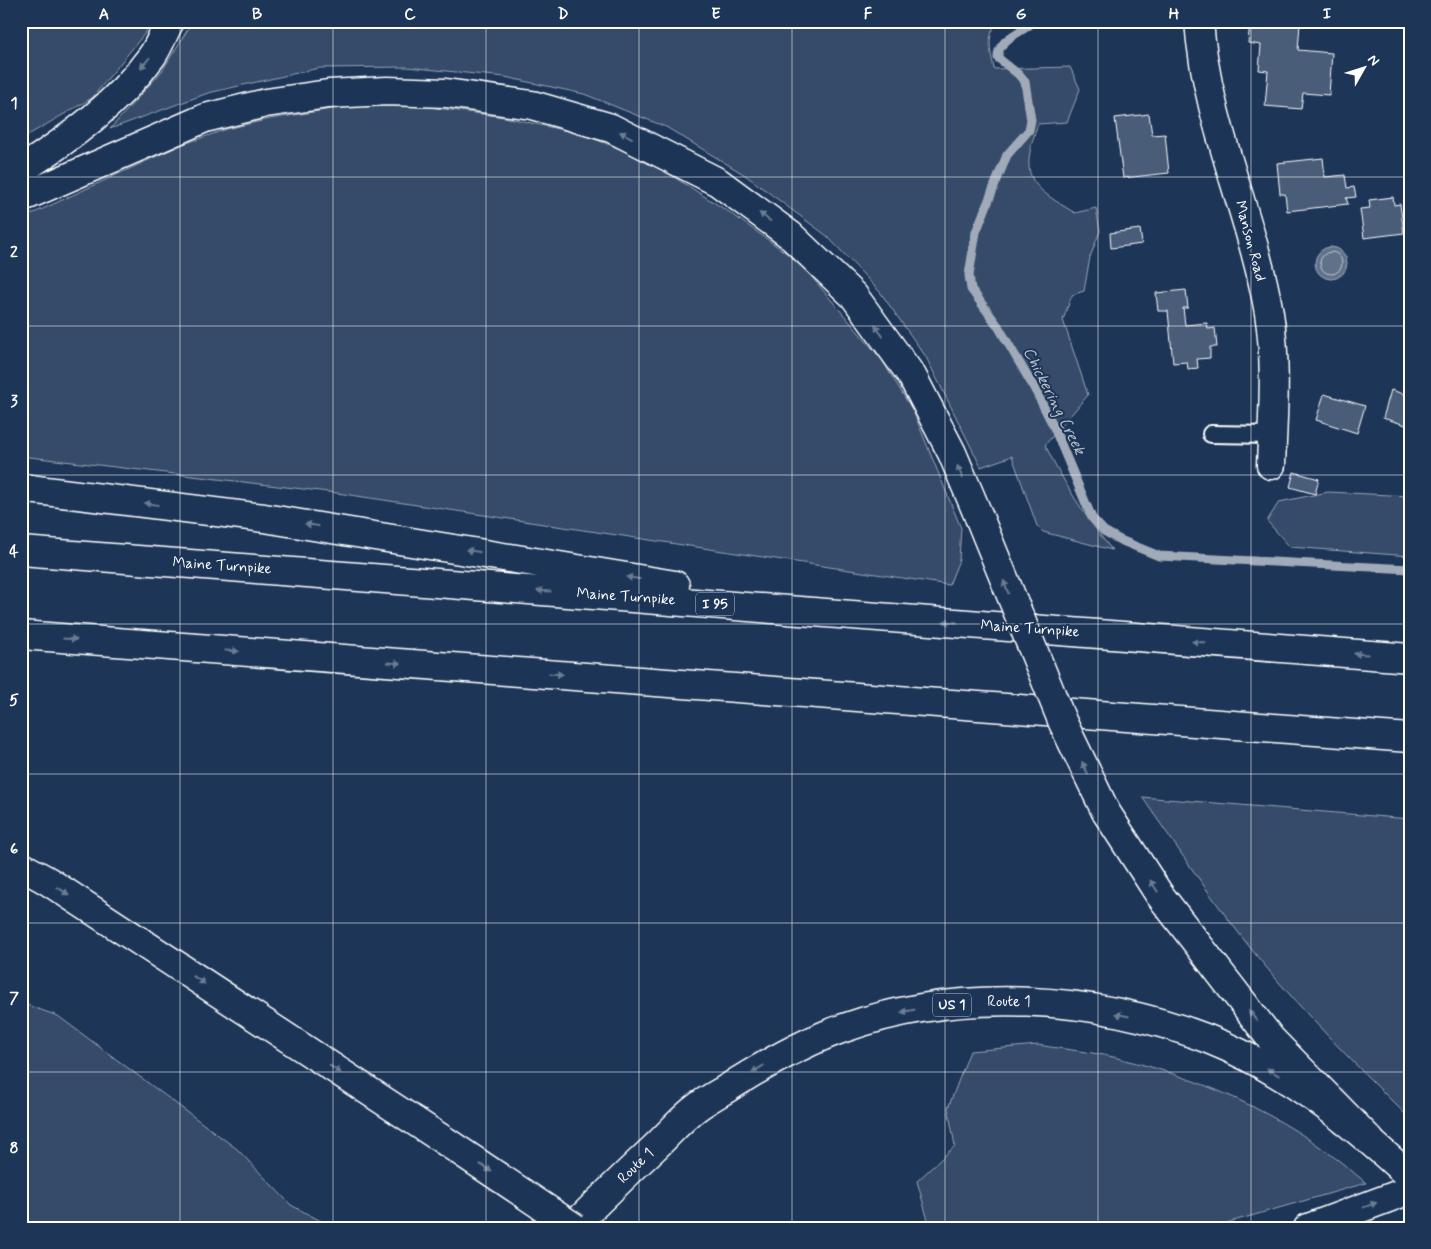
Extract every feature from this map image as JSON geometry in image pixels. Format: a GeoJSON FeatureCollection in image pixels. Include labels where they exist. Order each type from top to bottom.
{"type":"FeatureCollection","features":[{"type":"Feature","properties":{"kind":"main road"},"geometry":{"type":"LineString","coordinates":[[21,170],[93,120],[109,105],[152,55],[170,21]]}},
{"type":"Feature","properties":{"kind":"main road","name":"Manson Road"},"geometry":{"type":"LineString","coordinates":[[1199,21],[1202,60],[1209,96],[1259,270],[1269,314],[1273,348],[1271,465]]}},
{"type":"Feature","properties":{"kind":"main road"},"geometry":{"type":"LineString","coordinates":[[21,198],[204,118],[266,103],[328,94],[387,91],[446,93],[532,105],[611,128],[718,182],[790,235],[854,296],[912,376],[952,453],[1063,724],[1106,812],[1159,894],[1271,1039],[1370,1140]]}},
{"type":"Feature","properties":{"kind":"main road"},"geometry":{"type":"LineString","coordinates":[[21,488],[264,518],[854,615]]}},
{"type":"Feature","properties":{"kind":"main road","name":"Maine Turnpike"},"geometry":{"type":"LineString","coordinates":[[21,551],[1410,658]]}},
{"type":"Feature","properties":{"kind":"main road"},"geometry":{"type":"LineString","coordinates":[[21,636],[1410,738]]}},
{"type":"Feature","properties":{"kind":"main road"},"geometry":{"type":"LineString","coordinates":[[21,866],[48,881],[575,1228]]}},
{"type":"Feature","properties":{"kind":"main road","name":"Route 1"},"geometry":{"type":"LineString","coordinates":[[571,1228],[695,1108],[783,1054],[845,1027],[908,1010],[969,1002],[1032,1002],[1092,1008],[1147,1020],[1208,1040],[1254,1061],[1296,1086],[1370,1140],[1410,1178]]}},
{"type":"Feature","properties":{"kind":"main road"},"geometry":{"type":"LineString","coordinates":[[1308,1228],[1410,1190]]}},
{"type":"Feature","properties":{"kind":"lane"},"geometry":{"type":"LineString","coordinates":[[1211,434],[1272,436]]}},
{"type":"Feature","properties":{"kind":"shaded area"},"geometry":{"type":"Polygon","coordinates":[[[21,21],[152,21],[145,33],[92,98],[21,139],[21,21]]]}},
{"type":"Feature","properties":{"kind":"shaded area"},"geometry":{"type":"Polygon","coordinates":[[[193,21],[999,21],[990,38],[994,69],[1070,67],[1080,89],[1067,122],[1038,124],[1029,157],[1029,169],[1038,187],[1075,213],[1096,208],[1100,231],[1090,257],[1084,291],[1072,295],[1063,320],[1088,395],[1045,445],[1076,499],[1112,550],[1043,532],[1037,526],[1012,456],[981,467],[926,357],[880,292],[827,236],[745,175],[666,127],[584,94],[505,77],[407,67],[319,68],[208,93],[110,129],[162,71],[193,21]]]}},
{"type":"Feature","properties":{"kind":"shaded area"},"geometry":{"type":"Polygon","coordinates":[[[351,106],[421,106],[504,117],[581,134],[644,158],[729,212],[799,262],[882,360],[913,411],[961,528],[959,560],[949,585],[337,493],[21,456],[21,219],[181,145],[227,129],[270,119],[351,106]]]}},
{"type":"Feature","properties":{"kind":"shaded area"},"geometry":{"type":"Polygon","coordinates":[[[1328,492],[1410,496],[1410,556],[1290,547],[1267,521],[1279,502],[1328,492]]]}},
{"type":"Feature","properties":{"kind":"shaded area"},"geometry":{"type":"Polygon","coordinates":[[[1142,797],[1410,819],[1410,1119],[1350,1059],[1274,977],[1212,897],[1142,797]]]}},
{"type":"Feature","properties":{"kind":"shaded area"},"geometry":{"type":"Polygon","coordinates":[[[21,1003],[58,1016],[237,1149],[291,1205],[334,1228],[21,1228],[21,1003]]]}},
{"type":"Feature","properties":{"kind":"shaded area"},"geometry":{"type":"Polygon","coordinates":[[[1038,1045],[1114,1057],[1158,1069],[1222,1093],[1283,1123],[1312,1141],[1366,1183],[1209,1228],[932,1228],[929,1224],[917,1181],[955,1146],[948,1108],[970,1051],[1038,1045]]]}},
{"type":"Feature","properties":{"kind":"water"},"geometry":{"type":"Polygon","coordinates":[[[1331,247],[1337,248],[1342,252],[1346,257],[1346,269],[1342,274],[1337,278],[1331,279],[1325,278],[1320,274],[1316,269],[1315,263],[1316,257],[1320,252],[1325,248],[1331,247]]]}},
{"type":"Feature","properties":{"kind":"building"},"geometry":{"type":"Polygon","coordinates":[[[1250,21],[1300,24],[1298,50],[1332,53],[1329,95],[1303,93],[1301,109],[1265,106],[1268,71],[1259,70],[1261,45],[1248,43],[1250,21]]]}},
{"type":"Feature","properties":{"kind":"building"},"geometry":{"type":"Polygon","coordinates":[[[1149,114],[1152,135],[1165,134],[1169,173],[1123,178],[1115,118],[1149,114]]]}},
{"type":"Feature","properties":{"kind":"building"},"geometry":{"type":"Polygon","coordinates":[[[1323,158],[1325,177],[1345,175],[1347,188],[1354,187],[1356,197],[1346,198],[1348,204],[1287,211],[1285,194],[1280,194],[1277,163],[1323,158]]]}},
{"type":"Feature","properties":{"kind":"building"},"geometry":{"type":"Polygon","coordinates":[[[1393,197],[1394,205],[1400,204],[1404,233],[1364,238],[1360,209],[1370,208],[1369,200],[1393,197]]]}},
{"type":"Feature","properties":{"kind":"building"},"geometry":{"type":"Polygon","coordinates":[[[1140,229],[1142,244],[1111,248],[1110,233],[1140,229]]]}},
{"type":"Feature","properties":{"kind":"building"},"geometry":{"type":"Polygon","coordinates":[[[1186,290],[1188,308],[1183,308],[1185,325],[1207,323],[1208,329],[1215,328],[1217,347],[1210,347],[1210,358],[1197,359],[1198,368],[1188,369],[1187,362],[1173,363],[1168,311],[1158,311],[1156,293],[1186,290]]]}},
{"type":"Feature","properties":{"kind":"building"},"geometry":{"type":"Polygon","coordinates":[[[1391,390],[1410,396],[1409,426],[1383,418],[1391,390]]]}},
{"type":"Feature","properties":{"kind":"building"},"geometry":{"type":"Polygon","coordinates":[[[1324,394],[1365,406],[1357,433],[1316,420],[1324,394]]]}},
{"type":"Feature","properties":{"kind":"building"},"geometry":{"type":"Polygon","coordinates":[[[1294,472],[1319,479],[1315,494],[1290,487],[1294,472]]]}},
{"type":"Feature","properties":{"kind":"waterway","name":"Chickering Creek"},"geometry":{"type":"LineString","coordinates":[[1034,21],[1011,36],[999,51],[998,58],[1025,82],[1031,120],[1029,130],[1007,155],[976,232],[969,275],[971,289],[998,326],[1053,425],[1092,518],[1104,531],[1120,540],[1159,556],[1410,569]]}}]}
